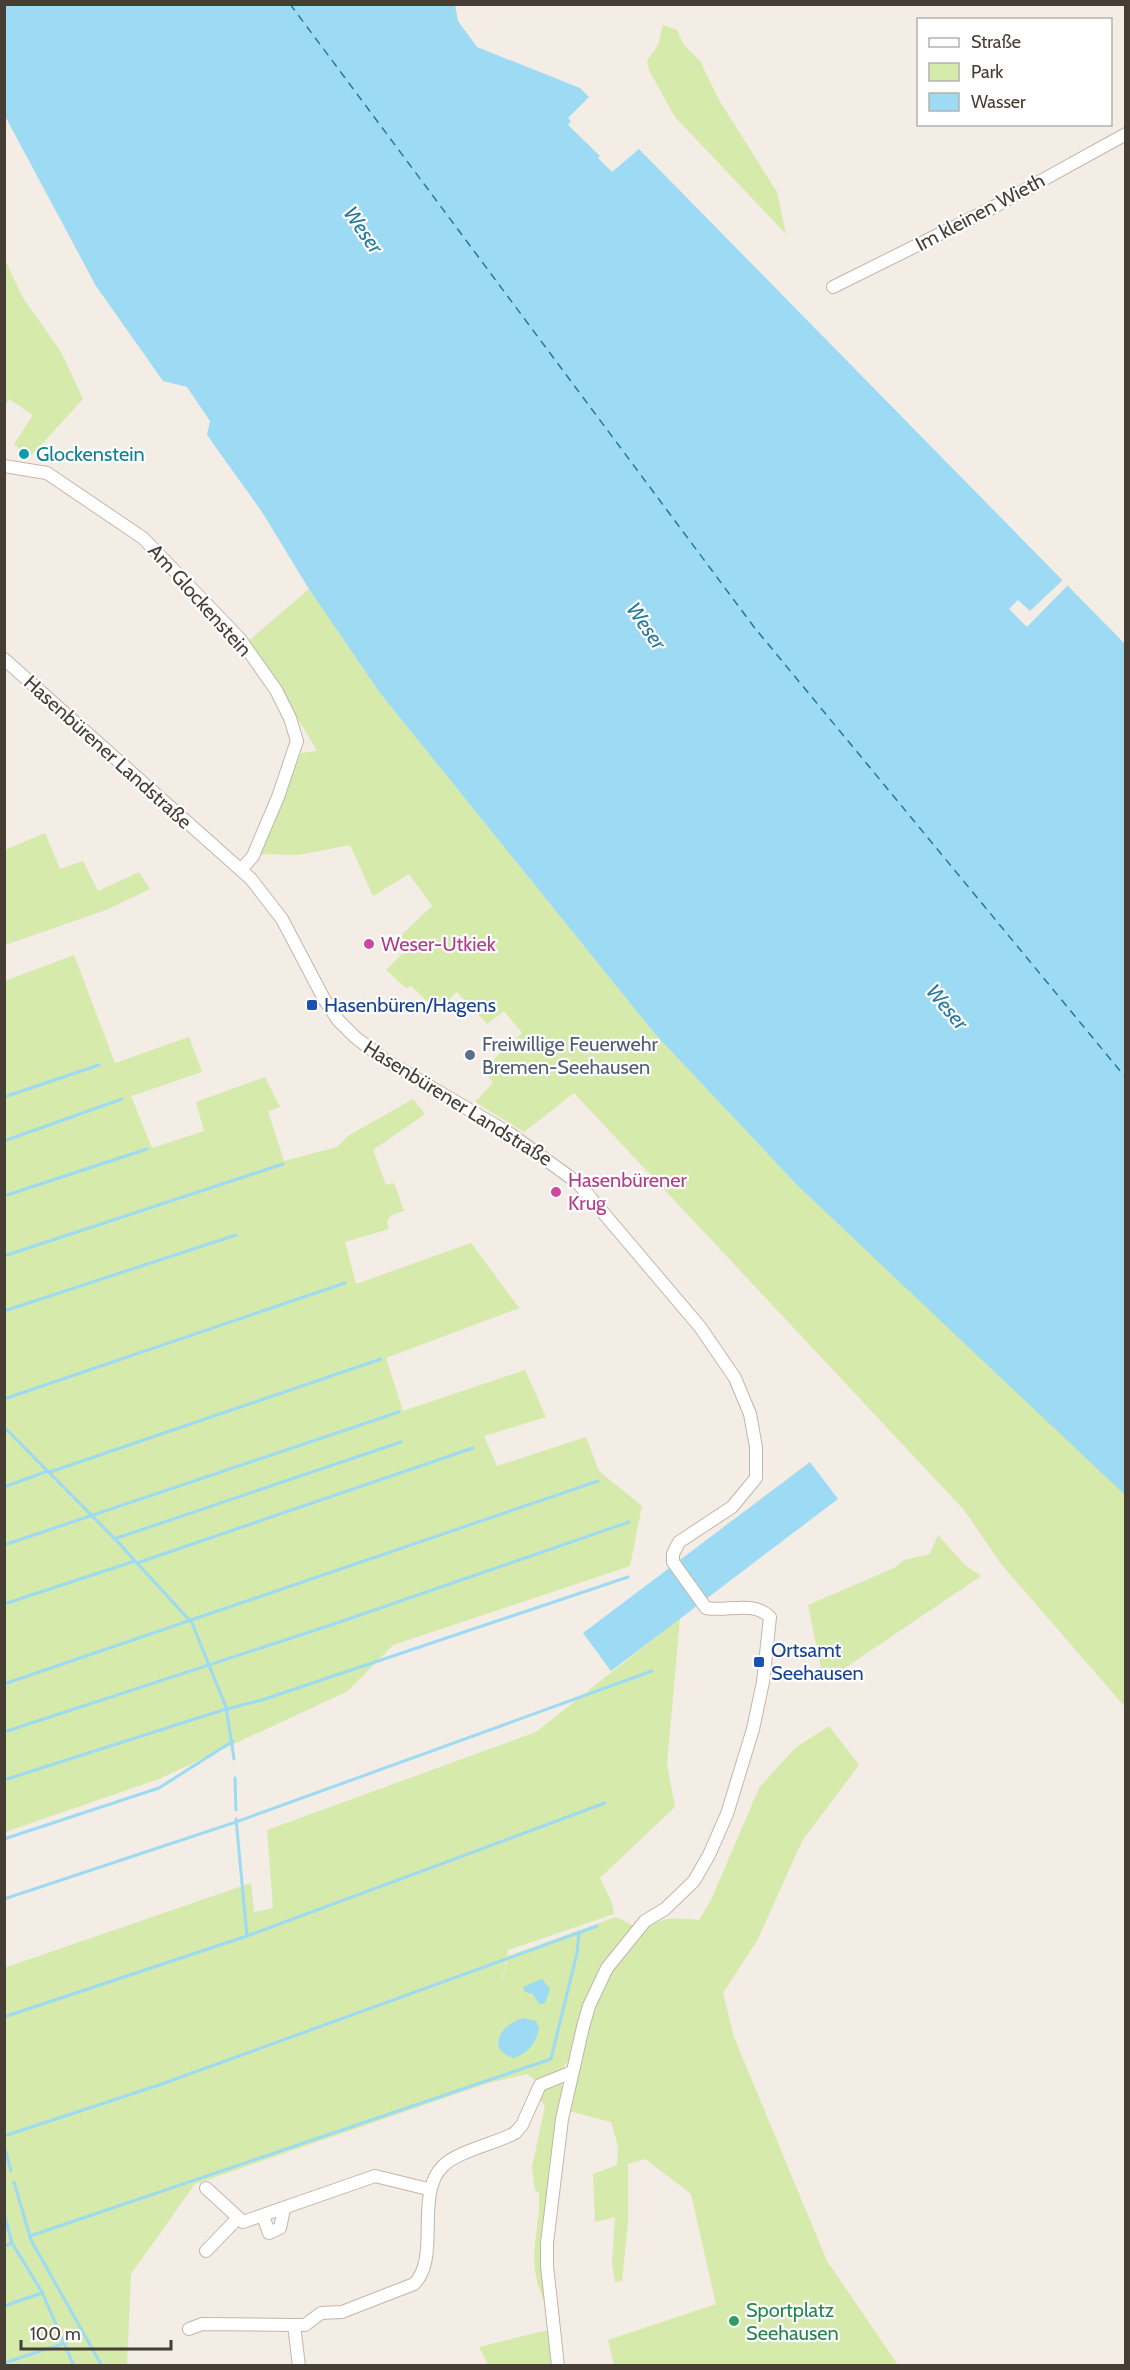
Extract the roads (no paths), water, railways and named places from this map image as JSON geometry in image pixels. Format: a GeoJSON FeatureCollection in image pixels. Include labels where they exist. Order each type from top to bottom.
{"type":"FeatureCollection","features":[{"type":"Feature","properties":{"kind":"street","name":"Im kleinen Wieth"},"geometry":{"type":"LineString","coordinates":[[833,287],[990,209],[1125,134]]}},
{"type":"Feature","properties":{"kind":"street","name":"Am Glockenstein"},"geometry":{"type":"LineString","coordinates":[[4,466],[47,473],[143,538],[240,639],[276,690],[290,718],[297,741],[278,797],[253,856],[241,870]]}},
{"type":"Feature","properties":{"kind":"street","name":"Hasenbürener Landstraße"},"geometry":{"type":"LineString","coordinates":[[4,659],[241,870],[282,920],[324,999],[338,1020],[355,1037],[385,1060],[512,1135],[578,1183],[700,1327],[735,1378],[750,1414],[756,1447],[756,1478],[732,1507],[679,1542],[673,1554],[673,1562],[706,1608],[752,1608],[763,1610],[770,1617],[763,1682],[744,1765],[727,1814],[694,1881],[665,1909],[645,1921],[607,1968],[589,2006],[562,2119],[547,2243],[547,2266],[558,2360]]}},
{"type":"Feature","properties":{"kind":"street"},"geometry":{"type":"LineString","coordinates":[[189,2329],[202,2324],[305,2325],[321,2313],[342,2312],[414,2284],[422,2277],[430,2216],[428,2188],[434,2177],[452,2159],[515,2133],[522,2124],[540,2085],[572,2072]]}},
{"type":"Feature","properties":{"kind":"street"},"geometry":{"type":"LineString","coordinates":[[206,2188],[243,2222],[375,2176],[428,2188]]}},
{"type":"Feature","properties":{"kind":"street"},"geometry":{"type":"LineString","coordinates":[[263,2216],[269,2233],[280,2228],[284,2209]]}},
{"type":"Feature","properties":{"kind":"street"},"geometry":{"type":"LineString","coordinates":[[206,2251],[238,2218]]}},
{"type":"Feature","properties":{"kind":"street"},"geometry":{"type":"LineString","coordinates":[[294,2325],[299,2366]]}},
{"type":"Feature","properties":{"kind":"water","name":"Weser"},"geometry":{"type":"Polygon","coordinates":[[[5,5],[455,5],[458,21],[477,47],[580,88],[589,97],[568,118],[571,121],[568,125],[600,156],[598,158],[612,172],[639,149],[1125,644],[1125,1495],[798,1186],[655,1034],[380,693],[309,589],[262,512],[207,435],[210,421],[187,387],[163,381],[96,286],[5,116],[5,5]]]}},
{"type":"Feature","properties":{"kind":"water"},"geometry":{"type":"Polygon","coordinates":[[[810,1462],[838,1499],[611,1671],[583,1633],[810,1462]]]}},
{"type":"Feature","properties":{"kind":"water"},"geometry":{"type":"Polygon","coordinates":[[[542,1979],[550,1989],[545,2003],[539,2004],[533,1994],[525,1992],[523,1987],[542,1979]]]}},
{"type":"Feature","properties":{"kind":"water"},"geometry":{"type":"Polygon","coordinates":[[[524,2018],[536,2021],[539,2028],[531,2047],[514,2058],[505,2054],[498,2043],[503,2030],[524,2018]]]}},
{"type":"Feature","properties":{"kind":"waterway"},"geometry":{"type":"LineString","coordinates":[[4,1097],[99,1065]]}},
{"type":"Feature","properties":{"kind":"waterway"},"geometry":{"type":"LineString","coordinates":[[4,1141],[122,1099]]}},
{"type":"Feature","properties":{"kind":"waterway"},"geometry":{"type":"LineString","coordinates":[[4,1196],[147,1149]]}},
{"type":"Feature","properties":{"kind":"waterway"},"geometry":{"type":"LineString","coordinates":[[4,1256],[283,1164]]}},
{"type":"Feature","properties":{"kind":"waterway"},"geometry":{"type":"LineString","coordinates":[[4,1311],[236,1235]]}},
{"type":"Feature","properties":{"kind":"waterway"},"geometry":{"type":"LineString","coordinates":[[4,1399],[345,1283]]}},
{"type":"Feature","properties":{"kind":"waterway"},"geometry":{"type":"LineString","coordinates":[[50,1472],[381,1359]]}},
{"type":"Feature","properties":{"kind":"waterway"},"geometry":{"type":"LineString","coordinates":[[4,1545],[399,1412]]}},
{"type":"Feature","properties":{"kind":"waterway"},"geometry":{"type":"LineString","coordinates":[[4,1427],[116,1540],[192,1623],[226,1707],[234,1759]]}},
{"type":"Feature","properties":{"kind":"waterway"},"geometry":{"type":"LineString","coordinates":[[114,1539],[401,1442]]}},
{"type":"Feature","properties":{"kind":"waterway"},"geometry":{"type":"LineString","coordinates":[[137,1563],[473,1448]]}},
{"type":"Feature","properties":{"kind":"waterway"},"geometry":{"type":"LineString","coordinates":[[4,1487],[48,1471]]}},
{"type":"Feature","properties":{"kind":"waterway"},"geometry":{"type":"LineString","coordinates":[[4,1684],[598,1481]]}},
{"type":"Feature","properties":{"kind":"waterway"},"geometry":{"type":"LineString","coordinates":[[4,1732],[334,1624],[629,1522]]}},
{"type":"Feature","properties":{"kind":"waterway"},"geometry":{"type":"LineString","coordinates":[[4,1604],[135,1561]]}},
{"type":"Feature","properties":{"kind":"waterway"},"geometry":{"type":"LineString","coordinates":[[4,1780],[223,1710],[262,1700],[628,1577]]}},
{"type":"Feature","properties":{"kind":"waterway"},"geometry":{"type":"LineString","coordinates":[[4,1899],[236,1822],[652,1671]]}},
{"type":"Feature","properties":{"kind":"waterway"},"geometry":{"type":"LineString","coordinates":[[4,1839],[159,1788],[233,1741]]}},
{"type":"Feature","properties":{"kind":"waterway"},"geometry":{"type":"LineString","coordinates":[[235,1778],[236,1810]]}},
{"type":"Feature","properties":{"kind":"waterway"},"geometry":{"type":"LineString","coordinates":[[247,1936],[605,1803]]}},
{"type":"Feature","properties":{"kind":"waterway"},"geometry":{"type":"LineString","coordinates":[[4,2017],[247,1936],[236,1819]]}},
{"type":"Feature","properties":{"kind":"waterway"},"geometry":{"type":"LineString","coordinates":[[4,2136],[159,2085],[597,1926]]}},
{"type":"Feature","properties":{"kind":"waterway"},"geometry":{"type":"LineString","coordinates":[[30,2236],[551,2059],[577,1953],[579,1932]]}},
{"type":"Feature","properties":{"kind":"waterway"},"geometry":{"type":"LineString","coordinates":[[4,2146],[11,2171]]}},
{"type":"Feature","properties":{"kind":"waterway"},"geometry":{"type":"LineString","coordinates":[[14,2182],[31,2240],[102,2366]]}},
{"type":"Feature","properties":{"kind":"waterway"},"geometry":{"type":"LineString","coordinates":[[4,2214],[12,2243],[42,2292],[74,2366]]}},
{"type":"Feature","properties":{"kind":"waterway"},"geometry":{"type":"LineString","coordinates":[[4,2246],[12,2243]]}},
{"type":"Feature","properties":{"kind":"waterway"},"geometry":{"type":"LineString","coordinates":[[4,2306],[42,2293]]}},
{"type":"Feature","properties":{"kind":"waterway"},"geometry":{"type":"LineString","coordinates":[[4,2363],[65,2343]]}},
{"type":"Feature","properties":{"kind":"place","name":"Glockenstein"},"geometry":{"type":"Point","coordinates":[24,454]}},
{"type":"Feature","properties":{"kind":"place","name":"Weser-Utkiek"},"geometry":{"type":"Point","coordinates":[369,944]}},
{"type":"Feature","properties":{"kind":"place","name":"Hasenbüren/Hagens"},"geometry":{"type":"Point","coordinates":[312,1005]}},
{"type":"Feature","properties":{"kind":"place","name":"Freiwillige Feuerwehr Bremen-Seehausen"},"geometry":{"type":"Point","coordinates":[470,1055]}},
{"type":"Feature","properties":{"kind":"place","name":"Hasenbürener Krug"},"geometry":{"type":"Point","coordinates":[556,1192]}},
{"type":"Feature","properties":{"kind":"place","name":"Ortsamt Seehausen"},"geometry":{"type":"Point","coordinates":[759,1662]}},
{"type":"Feature","properties":{"kind":"place","name":"Sportplatz Seehausen"},"geometry":{"type":"Point","coordinates":[734,2321]}}]}
